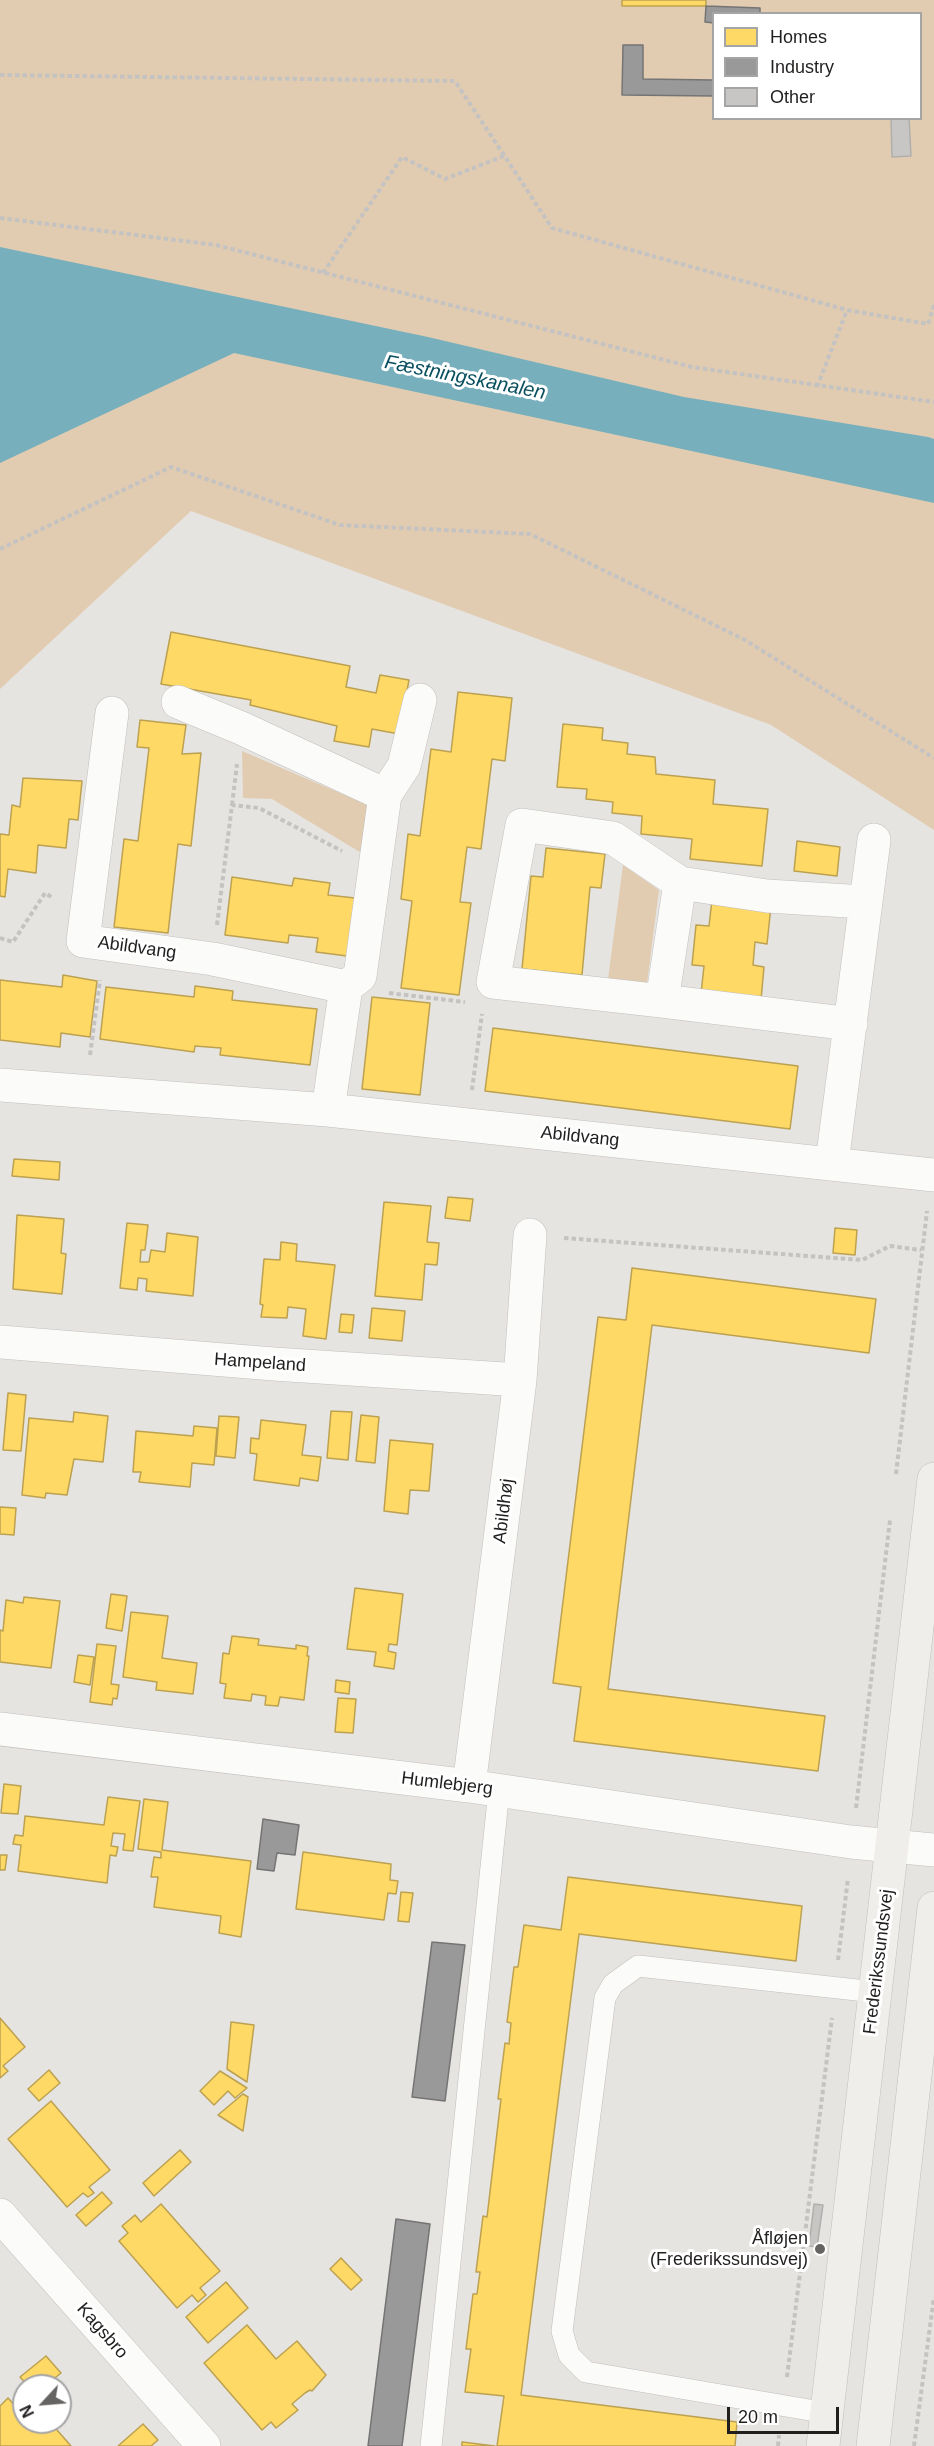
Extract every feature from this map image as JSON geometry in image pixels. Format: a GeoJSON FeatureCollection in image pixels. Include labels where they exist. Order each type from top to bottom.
{"type":"FeatureCollection","features":[{"type":"Feature","properties":{"kind":"main road","name":"Frederikssundsvej"},"geometry":{"type":"LineString","coordinates":[[823,2446],[934,1479]]}},
{"type":"Feature","properties":{"kind":"main road"},"geometry":{"type":"LineString","coordinates":[[873,2446],[934,1908]]}},
{"type":"Feature","properties":{"kind":"street"},"geometry":{"type":"LineString","coordinates":[[328,1110],[345,987],[360,976],[386,795],[404,766],[420,700]]}},
{"type":"Feature","properties":{"kind":"street"},"geometry":{"type":"LineString","coordinates":[[178,702],[241,728],[386,795]]}},
{"type":"Feature","properties":{"kind":"street","name":"Abildvang"},"geometry":{"type":"LineString","coordinates":[[112,713],[95,932],[345,987]]}},
{"type":"Feature","properties":{"kind":"street"},"geometry":{"type":"LineString","coordinates":[[851,1024],[493,982],[522,825],[613,838],[681,883],[767,896],[864,902]]}},
{"type":"Feature","properties":{"kind":"street"},"geometry":{"type":"LineString","coordinates":[[832,1163],[851,1024],[864,902],[874,840]]}},
{"type":"Feature","properties":{"kind":"street"},"geometry":{"type":"LineString","coordinates":[[662,1001],[681,883]]}},
{"type":"Feature","properties":{"kind":"street","name":"Abildvang"},"geometry":{"type":"LineString","coordinates":[[0,1085],[328,1110],[933,1175]]}},
{"type":"Feature","properties":{"kind":"street","name":"Abildhøj"},"geometry":{"type":"LineString","coordinates":[[484,1788],[520,1380],[530,1235]]}},
{"type":"Feature","properties":{"kind":"street","name":"Hampeland"},"geometry":{"type":"LineString","coordinates":[[0,1342],[274,1364],[520,1380]]}},
{"type":"Feature","properties":{"kind":"street","name":"Humlebjerg"},"geometry":{"type":"LineString","coordinates":[[0,1729],[484,1788],[852,1842],[934,1850]]}},
{"type":"Feature","properties":{"kind":"street","name":"Kagsbro"},"geometry":{"type":"LineString","coordinates":[[0,2215],[204,2446]]}},
{"type":"Feature","properties":{"kind":"lane"},"geometry":{"type":"LineString","coordinates":[[431,2446],[484,1788]]}},
{"type":"Feature","properties":{"kind":"lane"},"geometry":{"type":"LineString","coordinates":[[827,2413],[586,2372],[569,2355],[562,2331],[605,1998],[613,1984],[638,1966],[875,1992]]}},
{"type":"Feature","properties":{"kind":"path"},"geometry":{"type":"LineString","coordinates":[[0,75],[455,81],[552,228],[847,310],[928,324],[934,305]]}},
{"type":"Feature","properties":{"kind":"path"},"geometry":{"type":"LineString","coordinates":[[323,273],[402,157],[445,179],[504,156]]}},
{"type":"Feature","properties":{"kind":"path"},"geometry":{"type":"LineString","coordinates":[[0,218],[216,245],[692,367],[816,387],[934,402]]}},
{"type":"Feature","properties":{"kind":"path"},"geometry":{"type":"LineString","coordinates":[[816,387],[847,310]]}},
{"type":"Feature","properties":{"kind":"path"},"geometry":{"type":"LineString","coordinates":[[0,549],[171,467],[340,525],[530,534],[745,640],[934,758]]}},
{"type":"Feature","properties":{"kind":"path"},"geometry":{"type":"LineString","coordinates":[[213,959],[237,761]]}},
{"type":"Feature","properties":{"kind":"path"},"geometry":{"type":"LineString","coordinates":[[232,805],[260,808],[375,868]]}},
{"type":"Feature","properties":{"kind":"path"},"geometry":{"type":"LineString","coordinates":[[0,939],[13,942],[45,893],[95,932],[86,1092]]}},
{"type":"Feature","properties":{"kind":"path"},"geometry":{"type":"LineString","coordinates":[[345,987],[472,1003]]}},
{"type":"Feature","properties":{"kind":"path"},"geometry":{"type":"LineString","coordinates":[[468,1125],[481,1016]]}},
{"type":"Feature","properties":{"kind":"path"},"geometry":{"type":"LineString","coordinates":[[895,1481],[921,1250],[933,1175]]}},
{"type":"Feature","properties":{"kind":"path"},"geometry":{"type":"LineString","coordinates":[[530,1235],[862,1260],[890,1245],[921,1250]]}},
{"type":"Feature","properties":{"kind":"path"},"geometry":{"type":"LineString","coordinates":[[783,2406],[891,1515]]}},
{"type":"Feature","properties":{"kind":"path"},"geometry":{"type":"LineString","coordinates":[[914,2446],[934,2297]]}},
{"type":"Feature","properties":{"kind":"shaded area"},"geometry":{"type":"Polygon","coordinates":[[[0,0],[934,0],[934,830],[771,725],[191,511],[0,689],[0,0]]]}},
{"type":"Feature","properties":{"kind":"shaded area"},"geometry":{"type":"Polygon","coordinates":[[[242,751],[368,805],[363,854],[272,799],[243,798],[242,751]]]}},
{"type":"Feature","properties":{"kind":"shaded area"},"geometry":{"type":"Polygon","coordinates":[[[623,865],[659,890],[646,991],[607,987],[623,865]]]}},
{"type":"Feature","properties":{"kind":"water","name":"Fæstningskanalen"},"geometry":{"type":"Polygon","coordinates":[[[0,247],[428,337],[684,397],[928,437],[934,439],[934,503],[234,353],[0,463],[0,247]]]}},
{"type":"Feature","properties":{"kind":"building: Homes"},"geometry":{"type":"Polygon","coordinates":[[[622,0],[706,0],[706,6],[622,6],[622,0]]]}},
{"type":"Feature","properties":{"kind":"building: Homes"},"geometry":{"type":"Polygon","coordinates":[[[171,632],[350,666],[346,687],[376,693],[380,675],[409,680],[399,734],[372,729],[369,747],[334,741],[337,726],[250,705],[251,700],[161,684],[171,632]]]}},
{"type":"Feature","properties":{"kind":"building: Homes"},"geometry":{"type":"Polygon","coordinates":[[[458,692],[512,698],[505,761],[492,759],[481,849],[467,847],[460,902],[471,903],[459,995],[401,988],[412,901],[401,899],[408,834],[420,836],[431,749],[451,752],[458,692]]]}},
{"type":"Feature","properties":{"kind":"building: Homes"},"geometry":{"type":"Polygon","coordinates":[[[140,720],[186,725],[182,754],[201,753],[191,846],[178,844],[168,933],[114,927],[124,839],[138,841],[149,748],[137,747],[140,720]]]}},
{"type":"Feature","properties":{"kind":"building: Homes"},"geometry":{"type":"Polygon","coordinates":[[[563,724],[603,728],[602,740],[628,743],[627,754],[655,757],[656,774],[715,780],[713,804],[768,809],[762,866],[690,859],[692,839],[641,834],[642,816],[612,813],[613,802],[586,799],[587,789],[557,787],[563,724]]]}},
{"type":"Feature","properties":{"kind":"building: Homes"},"geometry":{"type":"Polygon","coordinates":[[[23,778],[82,781],[78,820],[69,819],[66,848],[38,845],[36,873],[8,869],[5,897],[0,896],[0,834],[9,835],[12,805],[20,807],[23,778]]]}},
{"type":"Feature","properties":{"kind":"building: Homes"},"geometry":{"type":"Polygon","coordinates":[[[797,841],[840,847],[837,876],[794,871],[797,841]]]}},
{"type":"Feature","properties":{"kind":"building: Homes"},"geometry":{"type":"Polygon","coordinates":[[[546,848],[605,854],[601,888],[590,887],[582,975],[522,969],[531,876],[543,877],[546,848]]]}},
{"type":"Feature","properties":{"kind":"building: Homes"},"geometry":{"type":"Polygon","coordinates":[[[232,877],[292,886],[294,878],[330,883],[328,895],[355,898],[347,956],[316,952],[318,938],[289,935],[288,943],[225,935],[232,877]]]}},
{"type":"Feature","properties":{"kind":"building: Homes"},"geometry":{"type":"Polygon","coordinates":[[[712,900],[771,906],[767,944],[755,942],[753,965],[764,967],[761,1000],[701,994],[704,966],[692,965],[696,925],[709,926],[712,900]]]}},
{"type":"Feature","properties":{"kind":"building: Homes"},"geometry":{"type":"Polygon","coordinates":[[[63,975],[97,981],[90,1037],[61,1033],[60,1047],[0,1040],[0,980],[62,987],[63,975]]]}},
{"type":"Feature","properties":{"kind":"building: Homes"},"geometry":{"type":"Polygon","coordinates":[[[195,986],[233,991],[232,1000],[317,1009],[310,1065],[220,1055],[221,1048],[195,1046],[194,1052],[100,1039],[106,987],[194,997],[195,986]]]}},
{"type":"Feature","properties":{"kind":"building: Homes"},"geometry":{"type":"Polygon","coordinates":[[[372,997],[430,1003],[420,1095],[362,1089],[372,997]]]}},
{"type":"Feature","properties":{"kind":"building: Homes"},"geometry":{"type":"Polygon","coordinates":[[[493,1028],[798,1066],[790,1129],[485,1091],[493,1028]]]}},
{"type":"Feature","properties":{"kind":"building: Homes"},"geometry":{"type":"Polygon","coordinates":[[[14,1159],[60,1162],[59,1180],[12,1176],[14,1159]]]}},
{"type":"Feature","properties":{"kind":"building: Homes"},"geometry":{"type":"Polygon","coordinates":[[[448,1197],[473,1199],[470,1221],[445,1218],[448,1197]]]}},
{"type":"Feature","properties":{"kind":"building: Homes"},"geometry":{"type":"Polygon","coordinates":[[[384,1202],[431,1206],[427,1242],[439,1243],[437,1265],[425,1264],[422,1300],[375,1296],[384,1202]]]}},
{"type":"Feature","properties":{"kind":"building: Homes"},"geometry":{"type":"Polygon","coordinates":[[[17,1215],[64,1219],[61,1253],[66,1254],[62,1294],[13,1289],[17,1215]]]}},
{"type":"Feature","properties":{"kind":"building: Homes"},"geometry":{"type":"Polygon","coordinates":[[[127,1223],[148,1225],[145,1250],[141,1250],[140,1262],[149,1262],[151,1250],[165,1252],[167,1233],[198,1237],[193,1296],[146,1291],[147,1279],[138,1278],[137,1290],[120,1288],[127,1223]]]}},
{"type":"Feature","properties":{"kind":"building: Homes"},"geometry":{"type":"Polygon","coordinates":[[[835,1228],[857,1230],[855,1255],[833,1253],[835,1228]]]}},
{"type":"Feature","properties":{"kind":"building: Homes"},"geometry":{"type":"Polygon","coordinates":[[[281,1242],[297,1244],[296,1261],[335,1265],[326,1339],[303,1336],[306,1309],[288,1307],[287,1318],[261,1317],[264,1259],[280,1260],[281,1242]]]}},
{"type":"Feature","properties":{"kind":"building: Homes"},"geometry":{"type":"Polygon","coordinates":[[[632,1268],[876,1299],[869,1353],[652,1325],[608,1689],[825,1716],[818,1771],[574,1741],[581,1687],[553,1683],[598,1317],[626,1320],[632,1268]]]}},
{"type":"Feature","properties":{"kind":"building: Homes"},"geometry":{"type":"Polygon","coordinates":[[[372,1308],[405,1311],[402,1341],[369,1338],[372,1308]]]}},
{"type":"Feature","properties":{"kind":"building: Homes"},"geometry":{"type":"Polygon","coordinates":[[[341,1314],[354,1315],[352,1333],[339,1332],[341,1314]]]}},
{"type":"Feature","properties":{"kind":"building: Homes"},"geometry":{"type":"Polygon","coordinates":[[[8,1393],[26,1395],[21,1451],[3,1450],[8,1393]]]}},
{"type":"Feature","properties":{"kind":"building: Homes"},"geometry":{"type":"Polygon","coordinates":[[[331,1411],[352,1412],[348,1460],[327,1458],[331,1411]]]}},
{"type":"Feature","properties":{"kind":"building: Homes"},"geometry":{"type":"Polygon","coordinates":[[[74,1412],[108,1416],[103,1462],[74,1459],[67,1495],[46,1493],[45,1498],[22,1495],[29,1418],[73,1422],[74,1412]]]}},
{"type":"Feature","properties":{"kind":"building: Homes"},"geometry":{"type":"Polygon","coordinates":[[[361,1415],[379,1417],[375,1463],[356,1461],[361,1415]]]}},
{"type":"Feature","properties":{"kind":"building: Homes"},"geometry":{"type":"Polygon","coordinates":[[[219,1416],[239,1417],[235,1458],[216,1456],[219,1416]]]}},
{"type":"Feature","properties":{"kind":"building: Homes"},"geometry":{"type":"Polygon","coordinates":[[[261,1420],[306,1425],[302,1455],[321,1457],[318,1481],[300,1478],[299,1486],[254,1480],[257,1454],[250,1453],[251,1438],[259,1439],[261,1420]]]}},
{"type":"Feature","properties":{"kind":"building: Homes"},"geometry":{"type":"Polygon","coordinates":[[[194,1426],[217,1428],[214,1465],[192,1463],[190,1487],[139,1482],[141,1472],[133,1472],[136,1431],[193,1436],[194,1426]]]}},
{"type":"Feature","properties":{"kind":"building: Homes"},"geometry":{"type":"Polygon","coordinates":[[[390,1440],[433,1444],[429,1491],[410,1490],[408,1514],[384,1511],[390,1440]]]}},
{"type":"Feature","properties":{"kind":"building: Homes"},"geometry":{"type":"Polygon","coordinates":[[[0,1507],[16,1508],[14,1535],[0,1534],[0,1507]]]}},
{"type":"Feature","properties":{"kind":"building: Homes"},"geometry":{"type":"Polygon","coordinates":[[[355,1588],[403,1594],[397,1645],[389,1644],[388,1651],[396,1653],[394,1669],[374,1666],[376,1652],[347,1649],[355,1588]]]}},
{"type":"Feature","properties":{"kind":"building: Homes"},"geometry":{"type":"Polygon","coordinates":[[[111,1594],[127,1596],[122,1631],[106,1628],[111,1594]]]}},
{"type":"Feature","properties":{"kind":"building: Homes"},"geometry":{"type":"Polygon","coordinates":[[[24,1597],[60,1601],[51,1668],[0,1662],[0,1630],[3,1631],[6,1600],[23,1603],[24,1597]]]}},
{"type":"Feature","properties":{"kind":"building: Homes"},"geometry":{"type":"Polygon","coordinates":[[[131,1612],[168,1616],[162,1658],[197,1663],[193,1694],[156,1690],[157,1682],[123,1677],[131,1612]]]}},
{"type":"Feature","properties":{"kind":"building: Homes"},"geometry":{"type":"Polygon","coordinates":[[[232,1636],[259,1639],[258,1645],[296,1649],[296,1645],[308,1647],[304,1700],[280,1697],[278,1706],[265,1705],[266,1696],[252,1694],[251,1701],[224,1698],[226,1684],[220,1683],[223,1653],[229,1654],[232,1636]]]}},
{"type":"Feature","properties":{"kind":"building: Homes"},"geometry":{"type":"Polygon","coordinates":[[[97,1644],[116,1646],[111,1684],[119,1685],[117,1699],[113,1698],[112,1705],[90,1702],[97,1644]]]}},
{"type":"Feature","properties":{"kind":"building: Homes"},"geometry":{"type":"Polygon","coordinates":[[[78,1655],[94,1657],[90,1685],[74,1682],[78,1655]]]}},
{"type":"Feature","properties":{"kind":"building: Homes"},"geometry":{"type":"Polygon","coordinates":[[[336,1680],[350,1682],[349,1694],[335,1692],[336,1680]]]}},
{"type":"Feature","properties":{"kind":"building: Homes"},"geometry":{"type":"Polygon","coordinates":[[[338,1698],[356,1699],[353,1733],[335,1732],[338,1698]]]}},
{"type":"Feature","properties":{"kind":"building: Homes"},"geometry":{"type":"Polygon","coordinates":[[[4,1784],[21,1786],[18,1814],[1,1813],[4,1784]]]}},
{"type":"Feature","properties":{"kind":"building: Homes"},"geometry":{"type":"Polygon","coordinates":[[[108,1797],[140,1801],[133,1851],[123,1850],[125,1834],[113,1833],[111,1846],[118,1847],[116,1856],[110,1855],[107,1883],[18,1871],[21,1845],[13,1844],[15,1835],[23,1836],[25,1816],[104,1825],[108,1797]]]}},
{"type":"Feature","properties":{"kind":"building: Homes"},"geometry":{"type":"Polygon","coordinates":[[[144,1799],[168,1802],[162,1850],[251,1861],[241,1937],[219,1933],[221,1916],[154,1907],[158,1877],[151,1877],[154,1857],[161,1858],[161,1852],[138,1849],[144,1799]]]}},
{"type":"Feature","properties":{"kind":"building: Homes"},"geometry":{"type":"Polygon","coordinates":[[[303,1852],[391,1864],[390,1880],[398,1881],[396,1894],[388,1893],[384,1920],[296,1909],[303,1852]]]}},
{"type":"Feature","properties":{"kind":"building: Homes"},"geometry":{"type":"Polygon","coordinates":[[[0,1855],[7,1855],[5,1870],[0,1870],[0,1855]]]}},
{"type":"Feature","properties":{"kind":"building: Homes"},"geometry":{"type":"Polygon","coordinates":[[[568,1877],[802,1906],[796,1961],[579,1934],[521,2395],[737,2422],[735,2446],[497,2446],[504,2396],[465,2392],[471,2349],[466,2349],[473,2294],[477,2294],[480,2272],[476,2272],[483,2216],[487,2217],[505,2043],[509,2044],[511,2023],[507,2022],[514,1967],[518,1967],[524,1925],[561,1930],[568,1877]]]}},
{"type":"Feature","properties":{"kind":"building: Homes"},"geometry":{"type":"Polygon","coordinates":[[[401,1892],[413,1893],[409,1922],[398,1921],[401,1892]]]}},
{"type":"Feature","properties":{"kind":"building: Homes"},"geometry":{"type":"Polygon","coordinates":[[[0,2018],[25,2047],[3,2066],[8,2071],[0,2078],[0,2018]]]}},
{"type":"Feature","properties":{"kind":"building: Homes"},"geometry":{"type":"Polygon","coordinates":[[[231,2022],[254,2025],[247,2082],[227,2069],[231,2022]]]}},
{"type":"Feature","properties":{"kind":"building: Homes"},"geometry":{"type":"Polygon","coordinates":[[[49,2070],[60,2083],[39,2101],[28,2089],[49,2070]]]}},
{"type":"Feature","properties":{"kind":"building: Homes"},"geometry":{"type":"Polygon","coordinates":[[[220,2071],[247,2088],[235,2098],[228,2091],[214,2105],[200,2091],[220,2071]]]}},
{"type":"Feature","properties":{"kind":"building: Homes"},"geometry":{"type":"Polygon","coordinates":[[[243,2094],[248,2097],[243,2131],[218,2115],[243,2094]]]}},
{"type":"Feature","properties":{"kind":"building: Homes"},"geometry":{"type":"Polygon","coordinates":[[[51,2101],[110,2170],[89,2187],[94,2193],[88,2197],[83,2193],[67,2207],[8,2139],[51,2101]]]}},
{"type":"Feature","properties":{"kind":"building: Homes"},"geometry":{"type":"Polygon","coordinates":[[[180,2150],[191,2162],[154,2196],[143,2183],[180,2150]]]}},
{"type":"Feature","properties":{"kind":"building: Homes"},"geometry":{"type":"Polygon","coordinates":[[[102,2192],[112,2203],[86,2226],[76,2215],[102,2192]]]}},
{"type":"Feature","properties":{"kind":"building: Homes"},"geometry":{"type":"Polygon","coordinates":[[[161,2204],[220,2271],[200,2288],[206,2295],[198,2302],[192,2295],[177,2308],[119,2241],[128,2233],[122,2226],[135,2215],[141,2222],[161,2204]]]}},
{"type":"Feature","properties":{"kind":"building: Homes"},"geometry":{"type":"Polygon","coordinates":[[[341,2258],[362,2280],[351,2290],[330,2269],[341,2258]]]}},
{"type":"Feature","properties":{"kind":"building: Homes"},"geometry":{"type":"Polygon","coordinates":[[[226,2282],[248,2308],[208,2343],[186,2317],[226,2282]]]}},
{"type":"Feature","properties":{"kind":"building: Homes"},"geometry":{"type":"Polygon","coordinates":[[[247,2325],[276,2359],[297,2341],[326,2375],[312,2391],[305,2393],[292,2404],[298,2410],[276,2428],[271,2422],[262,2430],[204,2363],[247,2325]]]}},
{"type":"Feature","properties":{"kind":"building: Homes"},"geometry":{"type":"Polygon","coordinates":[[[46,2356],[61,2373],[60,2374],[24,2374],[46,2356]]]}},
{"type":"Feature","properties":{"kind":"building: Homes"},"geometry":{"type":"Polygon","coordinates":[[[8,2398],[12,2402],[12,2434],[60,2434],[71,2446],[0,2446],[0,2406],[8,2398]]]}},
{"type":"Feature","properties":{"kind":"building: Homes"},"geometry":{"type":"Polygon","coordinates":[[[143,2424],[158,2440],[151,2446],[118,2446],[143,2424]]]}},
{"type":"Feature","properties":{"kind":"building: Homes"},"geometry":{"type":"Polygon","coordinates":[[[462,2442],[495,2446],[462,2446],[462,2442]]]}},
{"type":"Feature","properties":{"kind":"building: Industry"},"geometry":{"type":"Polygon","coordinates":[[[706,6],[760,8],[760,12],[712,12],[712,23],[705,22],[706,6]]]}},
{"type":"Feature","properties":{"kind":"building: Industry"},"geometry":{"type":"Polygon","coordinates":[[[623,45],[643,45],[643,79],[712,80],[712,96],[622,95],[623,45]]]}},
{"type":"Feature","properties":{"kind":"building: Industry"},"geometry":{"type":"Polygon","coordinates":[[[263,1819],[299,1825],[295,1855],[277,1853],[274,1871],[257,1869],[263,1819]]]}},
{"type":"Feature","properties":{"kind":"building: Industry"},"geometry":{"type":"Polygon","coordinates":[[[432,1942],[465,1945],[445,2101],[412,2097],[432,1942]]]}},
{"type":"Feature","properties":{"kind":"building: Industry"},"geometry":{"type":"Polygon","coordinates":[[[396,2219],[430,2224],[402,2446],[368,2446],[396,2219]]]}},
{"type":"Feature","properties":{"kind":"building: Other"},"geometry":{"type":"Polygon","coordinates":[[[891,120],[909,120],[911,156],[892,157],[891,120]]]}},
{"type":"Feature","properties":{"kind":"building: Other"},"geometry":{"type":"Polygon","coordinates":[[[814,2204],[823,2205],[817,2247],[809,2246],[814,2204]]]}},
{"type":"Feature","properties":{"kind":"place","name":"Åfløjen (Frederikssundsvej)"},"geometry":{"type":"Point","coordinates":[820,2249]}}]}
